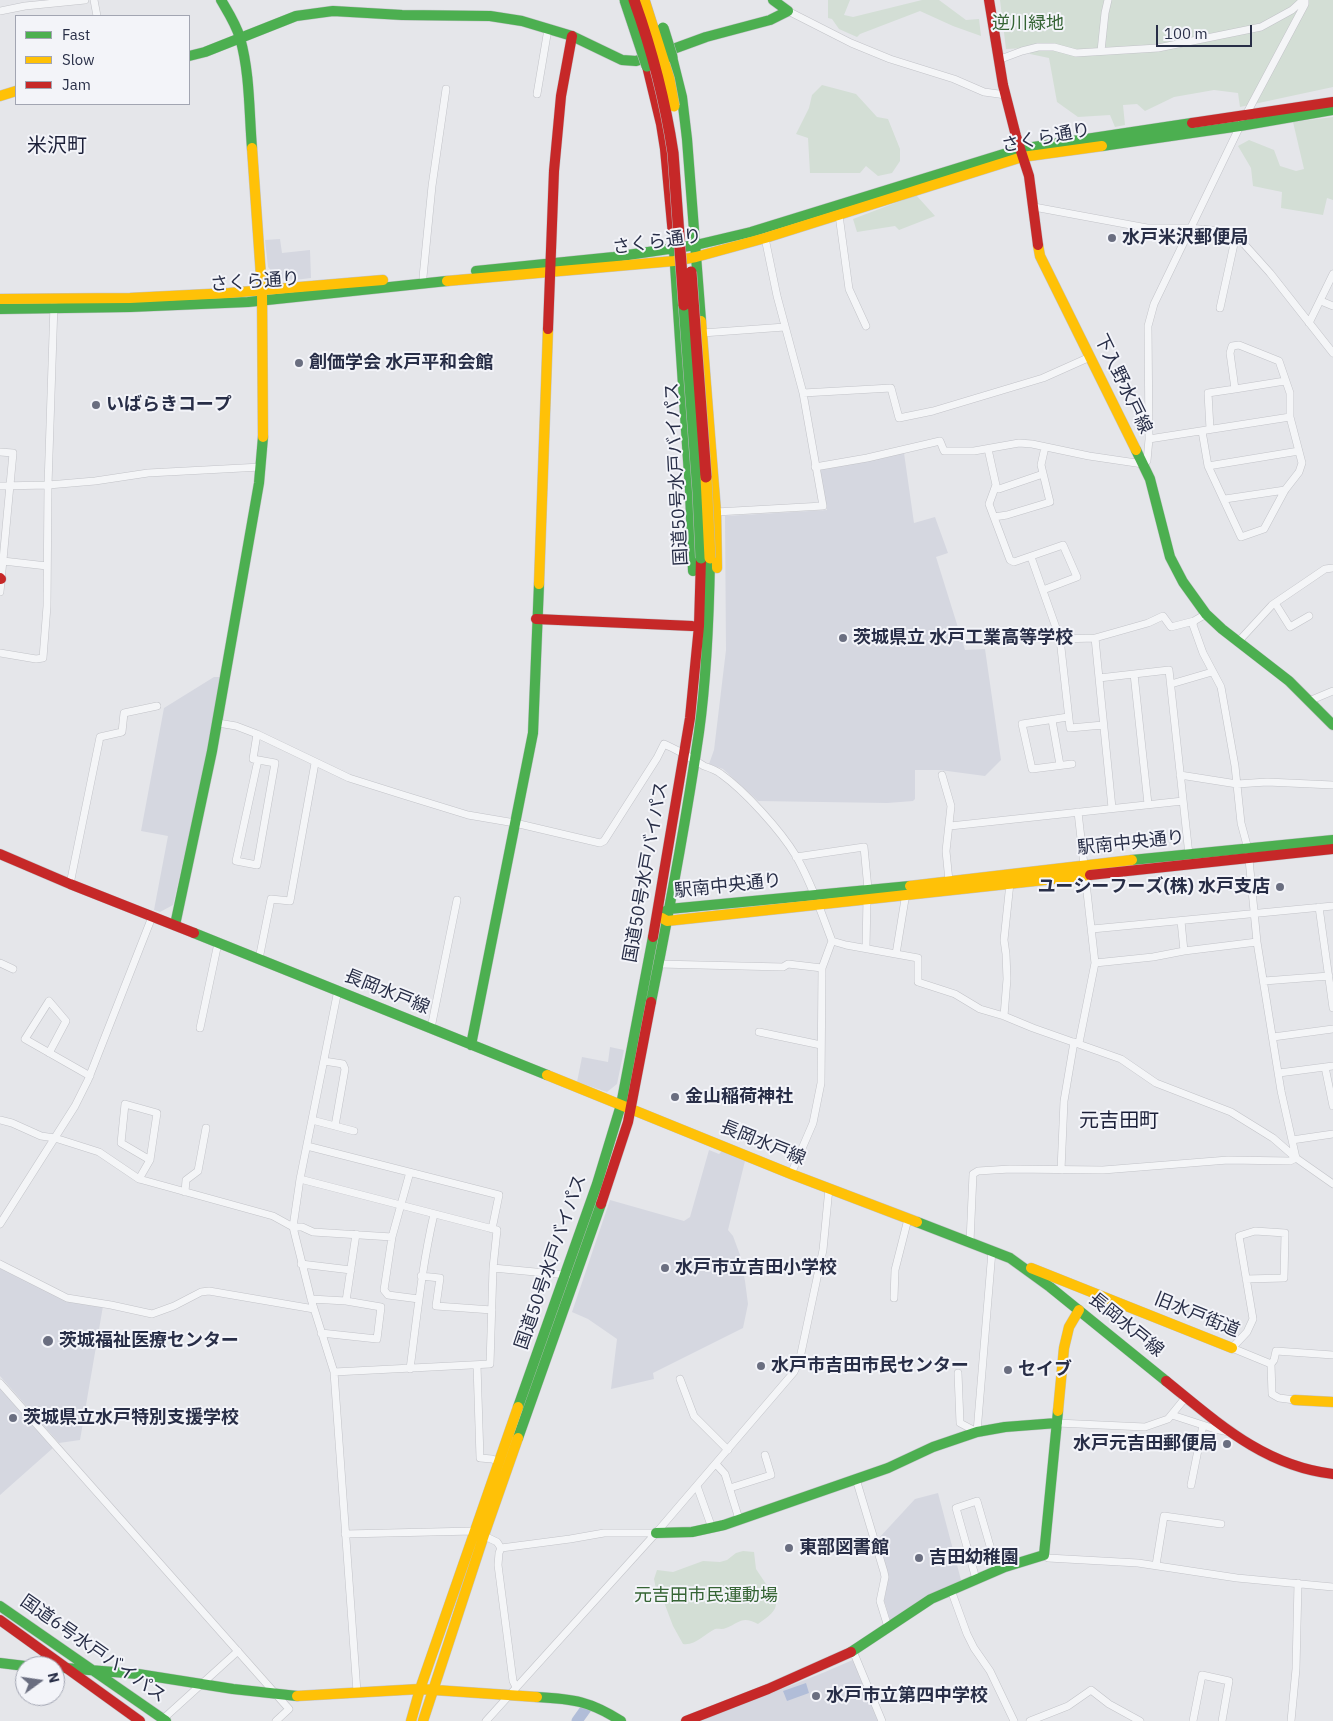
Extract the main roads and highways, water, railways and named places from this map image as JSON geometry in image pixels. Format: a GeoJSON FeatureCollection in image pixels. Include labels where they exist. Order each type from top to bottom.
{"type":"FeatureCollection","features":[{"type":"Feature","properties":{"kind":"main road"},"geometry":{"type":"LineString","coordinates":[[175,925],[218,723],[261,467],[263,436],[262,296],[248,81],[240,38],[234,22],[221,0]]}},
{"type":"Feature","properties":{"kind":"main road"},"geometry":{"type":"LineString","coordinates":[[625,0],[653,88],[665,149],[674,249],[691,509],[693,558],[690,718]]}},
{"type":"Feature","properties":{"kind":"main road","name":"国道50号水戸バイパス"},"geometry":{"type":"LineString","coordinates":[[626,1107],[656,915],[690,756],[701,714],[709,618],[669,120],[660,82],[634,0]]}},
{"type":"Feature","properties":{"kind":"main road","name":"国道50号水戸バイパス"},"geometry":{"type":"LineString","coordinates":[[411,1721],[426,1690],[479,1533],[570,1276],[597,1184],[626,1107],[659,964],[668,915],[690,756],[690,718],[705,558],[702,427],[681,151],[669,79],[644,0]]}},
{"type":"Feature","properties":{"kind":"main road"},"geometry":{"type":"LineString","coordinates":[[653,0],[672,57],[682,97],[716,512],[716,616],[713,655],[706,697],[701,714]]}},
{"type":"Feature","properties":{"kind":"main road"},"geometry":{"type":"LineString","coordinates":[[190,56],[296,16],[321,11],[402,15],[490,16],[522,21],[572,36],[622,60],[636,60],[706,37],[770,20],[788,11],[773,0]]}},
{"type":"Feature","properties":{"kind":"main road","name":"下入野水戸線"},"geometry":{"type":"LineString","coordinates":[[989,0],[998,60],[1021,153],[1029,176],[1037,246],[1040,256],[1143,464],[1154,490],[1170,557],[1183,582],[1206,614],[1238,642],[1289,681],[1333,725]]}},
{"type":"Feature","properties":{"kind":"main road"},"geometry":{"type":"LineString","coordinates":[[471,1045],[532,742],[549,268],[556,152],[562,96],[572,36]]}},
{"type":"Feature","properties":{"kind":"main road"},"geometry":{"type":"LineString","coordinates":[[0,96],[15,91]]}},
{"type":"Feature","properties":{"kind":"main road","name":"さくら通り"},"geometry":{"type":"LineString","coordinates":[[262,296],[423,277],[674,261],[696,251],[751,232],[1021,153],[1333,102]]}},
{"type":"Feature","properties":{"kind":"main road","name":"さくら通り"},"geometry":{"type":"LineString","coordinates":[[0,309],[130,298],[262,296],[424,283],[549,268],[674,249],[696,251],[765,238],[1021,153],[1240,126],[1333,110]]}},
{"type":"Feature","properties":{"kind":"main road","name":"さくら通り"},"geometry":{"type":"LineString","coordinates":[[0,299],[54,303]]}},
{"type":"Feature","properties":{"kind":"main road"},"geometry":{"type":"LineString","coordinates":[[536,618],[692,626]]}},
{"type":"Feature","properties":{"kind":"main road","name":"駅南中央通り"},"geometry":{"type":"LineString","coordinates":[[906,890],[949,881],[1085,871],[1248,854],[1333,840]]}},
{"type":"Feature","properties":{"kind":"main road","name":"駅南中央通り"},"geometry":{"type":"LineString","coordinates":[[656,915],[906,890],[1010,883],[1189,855],[1333,849]]}},
{"type":"Feature","properties":{"kind":"main road","name":"長岡水戸線"},"geometry":{"type":"LineString","coordinates":[[1,857],[338,990],[791,1174],[992,1251],[1022,1266],[1080,1310],[1186,1397],[1263,1454],[1304,1470],[1333,1474]]}},
{"type":"Feature","properties":{"kind":"main road","name":"旧水戸街道"},"geometry":{"type":"LineString","coordinates":[[1022,1266],[1064,1280],[1232,1348]]}},
{"type":"Feature","properties":{"kind":"main road","name":"国道50号水戸バイパス"},"geometry":{"type":"LineString","coordinates":[[479,1533],[500,1462],[570,1276]]}},
{"type":"Feature","properties":{"kind":"main road"},"geometry":{"type":"LineString","coordinates":[[686,1721],[768,1689],[853,1651],[931,1599],[997,1570],[1044,1555],[1067,1336],[1070,1324],[1080,1310]]}},
{"type":"Feature","properties":{"kind":"main road"},"geometry":{"type":"LineString","coordinates":[[1294,1400],[1333,1402]]}},
{"type":"Feature","properties":{"kind":"main road"},"geometry":{"type":"LineString","coordinates":[[656,1533],[692,1532],[712,1528],[888,1468],[950,1441],[978,1432],[1005,1427],[1057,1423]]}},
{"type":"Feature","properties":{"kind":"main road","name":"国道6号水戸バイパス"},"geometry":{"type":"LineString","coordinates":[[0,1606],[164,1720]]}},
{"type":"Feature","properties":{"kind":"main road","name":"国道6号水戸バイパス"},"geometry":{"type":"LineString","coordinates":[[1,1621],[45,1656]]}},
{"type":"Feature","properties":{"kind":"main road"},"geometry":{"type":"LineString","coordinates":[[0,1663],[15,1665]]}},
{"type":"Feature","properties":{"kind":"main road"},"geometry":{"type":"LineString","coordinates":[[65,1668],[138,1674],[277,1695],[317,1696],[386,1690],[426,1690],[580,1700],[603,1709],[621,1721]]}},
{"type":"Feature","properties":{"kind":"main road","name":"国道6号水戸バイパス"},"geometry":{"type":"LineString","coordinates":[[65,1671],[140,1721]]}},
{"type":"Feature","properties":{"kind":"main road","name":"国道50号水戸バイパス"},"geometry":{"type":"LineString","coordinates":[[422,1721],[426,1690]]}},
{"type":"Feature","properties":{"kind":"water"},"geometry":{"type":"Polygon","coordinates":[[[806,1683],[809,1693],[787,1701],[783,1691],[806,1683]]]}},
{"type":"Feature","properties":{"kind":"waterway"},"geometry":{"type":"LineString","coordinates":[[577,1721],[587,1707]]}},
{"type":"Feature","properties":{"kind":"place","name":"水戸米沢郵便局"},"geometry":{"type":"Point","coordinates":[1112,238]}},
{"type":"Feature","properties":{"kind":"place","name":"創価学会 水戸平和会館"},"geometry":{"type":"Point","coordinates":[299,363]}},
{"type":"Feature","properties":{"kind":"place","name":"いばらきコープ"},"geometry":{"type":"Point","coordinates":[96,405]}},
{"type":"Feature","properties":{"kind":"place","name":"茨城県立 水戸工業高等学校"},"geometry":{"type":"Point","coordinates":[843,638]}},
{"type":"Feature","properties":{"kind":"place","name":"ユーシーフーズ(株) 水戸支店"},"geometry":{"type":"Point","coordinates":[1280,887]}},
{"type":"Feature","properties":{"kind":"place","name":"金山稲荷神社"},"geometry":{"type":"Point","coordinates":[675,1097]}},
{"type":"Feature","properties":{"kind":"place","name":"水戸市立吉田小学校"},"geometry":{"type":"Point","coordinates":[665,1268]}},
{"type":"Feature","properties":{"kind":"place","name":"茨城福祉医療センター"},"geometry":{"type":"Point","coordinates":[48,1341]}},
{"type":"Feature","properties":{"kind":"place","name":"水戸市吉田市民センター"},"geometry":{"type":"Point","coordinates":[761,1366]}},
{"type":"Feature","properties":{"kind":"place","name":"セイブ"},"geometry":{"type":"Point","coordinates":[1008,1370]}},
{"type":"Feature","properties":{"kind":"place","name":"茨城県立水戸特別支援学校"},"geometry":{"type":"Point","coordinates":[13,1418]}},
{"type":"Feature","properties":{"kind":"place","name":"水戸元吉田郵便局"},"geometry":{"type":"Point","coordinates":[1227,1444]}},
{"type":"Feature","properties":{"kind":"place","name":"東部図書館"},"geometry":{"type":"Point","coordinates":[789,1548]}},
{"type":"Feature","properties":{"kind":"place","name":"吉田幼稚園"},"geometry":{"type":"Point","coordinates":[919,1558]}},
{"type":"Feature","properties":{"kind":"place","name":"水戸市立第四中学校"},"geometry":{"type":"Point","coordinates":[816,1696]}},
{"type":"Feature","properties":{"kind":"district","name":"米沢町"},"geometry":{"type":"Point","coordinates":[57,146]}},
{"type":"Feature","properties":{"kind":"district","name":"元吉田町"},"geometry":{"type":"Point","coordinates":[1119,1121]}},
{"type":"Feature","properties":{"kind":"park label","name":"逆川緑地"},"geometry":{"type":"Point","coordinates":[1028,24]}},
{"type":"Feature","properties":{"kind":"park label","name":"元吉田市民運動場"},"geometry":{"type":"Point","coordinates":[706,1596]}}]}
